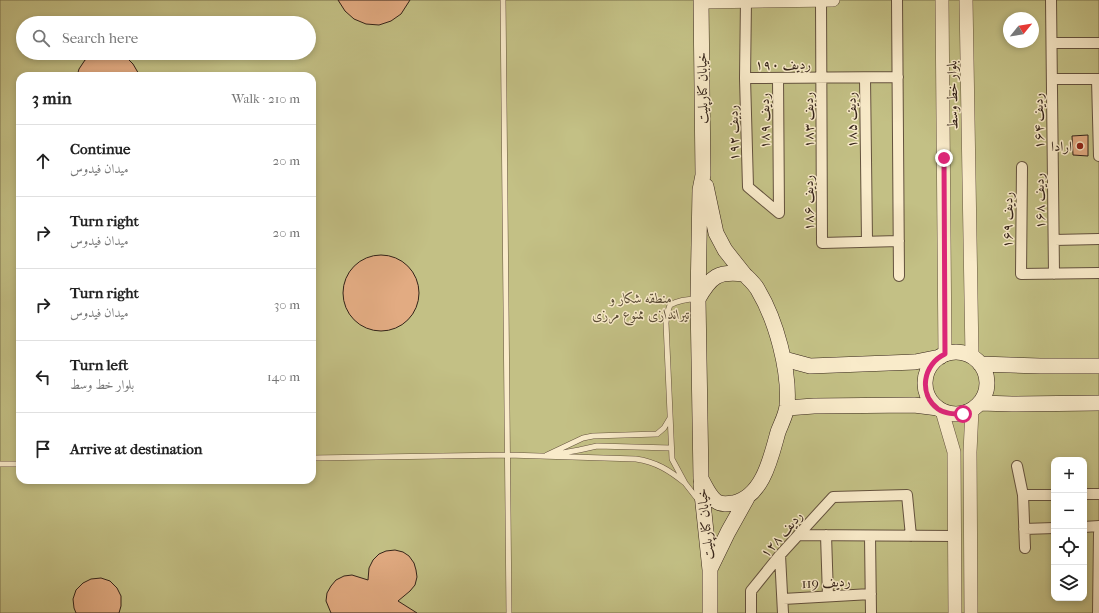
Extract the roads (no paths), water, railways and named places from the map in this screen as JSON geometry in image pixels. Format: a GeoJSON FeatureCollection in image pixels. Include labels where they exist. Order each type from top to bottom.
{"type":"FeatureCollection","features":[{"type":"Feature","properties":{"kind":"main road","name":"خیابان کنارپلیت"},"geometry":{"type":"LineString","coordinates":[[701,1],[703,175],[700,190],[698,299],[701,478],[710,570],[710,613]]}},
{"type":"Feature","properties":{"kind":"main road","name":"خیابان کنارپلیت"},"geometry":{"type":"LineString","coordinates":[[703,175],[716,233],[725,250],[744,274],[758,288],[768,310],[784,359],[787,386],[787,408],[771,457],[760,481],[747,498],[728,532],[710,570]]}},
{"type":"Feature","properties":{"kind":"main road"},"geometry":{"type":"LineString","coordinates":[[698,299],[707,284],[712,279],[729,272],[744,274]]}},
{"type":"Feature","properties":{"kind":"main road"},"geometry":{"type":"LineString","coordinates":[[784,359],[810,366],[915,362],[954,352],[963,353],[976,360],[1040,366],[1099,366]]}},
{"type":"Feature","properties":{"kind":"main road"},"geometry":{"type":"LineString","coordinates":[[940,410],[927,395],[925,386],[928,370],[933,362],[942,356]]}},
{"type":"Feature","properties":{"kind":"main road"},"geometry":{"type":"LineString","coordinates":[[787,408],[814,406],[914,405],[952,414],[963,414],[976,406],[985,394],[987,383],[985,373],[976,360]]}},
{"type":"Feature","properties":{"kind":"main road"},"geometry":{"type":"LineString","coordinates":[[976,406],[1099,403]]}},
{"type":"Feature","properties":{"kind":"main road"},"geometry":{"type":"LineString","coordinates":[[701,478],[716,501],[725,505],[737,503],[747,498]]}},
{"type":"Feature","properties":{"kind":"street","name":"ردیف ۱۸۳"},"geometry":{"type":"LineString","coordinates":[[821,0],[822,162]]}},
{"type":"Feature","properties":{"kind":"street"},"geometry":{"type":"LineString","coordinates":[[701,1],[833,0]]}},
{"type":"Feature","properties":{"kind":"street"},"geometry":{"type":"LineString","coordinates":[[897,0],[899,276]]}},
{"type":"Feature","properties":{"kind":"street","name":"بلوار خط وسط"},"geometry":{"type":"LineString","coordinates":[[942,0],[942,356]]}},
{"type":"Feature","properties":{"kind":"street","name":"بلوار خط وسط"},"geometry":{"type":"LineString","coordinates":[[966,0],[976,360]]}},
{"type":"Feature","properties":{"kind":"street","name":"ردیف ۱۶۴"},"geometry":{"type":"LineString","coordinates":[[1051,0],[1053,163]]}},
{"type":"Feature","properties":{"kind":"street","name":"ردیف ۱۹۲"},"geometry":{"type":"LineString","coordinates":[[746,1],[745,78],[748,187],[778,213]]}},
{"type":"Feature","properties":{"kind":"street"},"geometry":{"type":"LineString","coordinates":[[1052,43],[1099,43]]}},
{"type":"Feature","properties":{"kind":"street","name":"ردیف ۱۹۰"},"geometry":{"type":"LineString","coordinates":[[745,78],[898,77]]}},
{"type":"Feature","properties":{"kind":"street","name":"ردیف ۱۸۹"},"geometry":{"type":"LineString","coordinates":[[778,78],[778,213]]}},
{"type":"Feature","properties":{"kind":"street","name":"ردیف ۱۸۵"},"geometry":{"type":"LineString","coordinates":[[865,78],[867,241]]}},
{"type":"Feature","properties":{"kind":"street"},"geometry":{"type":"LineString","coordinates":[[1052,79],[1098,79],[1099,156]]}},
{"type":"Feature","properties":{"kind":"street","name":"ردیف ۱۸۶"},"geometry":{"type":"LineString","coordinates":[[822,162],[822,243],[867,241]]}},
{"type":"Feature","properties":{"kind":"street","name":"ردیف ۱۶۸"},"geometry":{"type":"LineString","coordinates":[[1053,163],[1054,274]]}},
{"type":"Feature","properties":{"kind":"street","name":"ردیف ۱۶۹"},"geometry":{"type":"LineString","coordinates":[[1022,167],[1021,274],[1054,274]]}},
{"type":"Feature","properties":{"kind":"street"},"geometry":{"type":"LineString","coordinates":[[1054,240],[1099,239]]}},
{"type":"Feature","properties":{"kind":"street"},"geometry":{"type":"LineString","coordinates":[[867,241],[899,241]]}},
{"type":"Feature","properties":{"kind":"street"},"geometry":{"type":"LineString","coordinates":[[1054,274],[1099,273]]}},
{"type":"Feature","properties":{"kind":"street"},"geometry":{"type":"LineString","coordinates":[[972,613],[970,452],[976,406]]}},
{"type":"Feature","properties":{"kind":"street"},"geometry":{"type":"LineString","coordinates":[[940,410],[954,452],[955,613]]}},
{"type":"Feature","properties":{"kind":"street"},"geometry":{"type":"LineString","coordinates":[[1017,466],[1023,495],[1025,548]]}},
{"type":"Feature","properties":{"kind":"street"},"geometry":{"type":"LineString","coordinates":[[1087,494],[1099,494]]}},
{"type":"Feature","properties":{"kind":"street","name":"ردیف ۱۲۸"},"geometry":{"type":"LineString","coordinates":[[752,613],[751,591],[780,555],[833,497],[907,495],[910,536]]}},
{"type":"Feature","properties":{"kind":"street"},"geometry":{"type":"LineString","coordinates":[[1023,495],[1051,495]]}},
{"type":"Feature","properties":{"kind":"street"},"geometry":{"type":"LineString","coordinates":[[1087,527],[1099,526]]}},
{"type":"Feature","properties":{"kind":"street"},"geometry":{"type":"LineString","coordinates":[[1024,529],[1051,528]]}},
{"type":"Feature","properties":{"kind":"street"},"geometry":{"type":"LineString","coordinates":[[1098,613],[1099,533]]}},
{"type":"Feature","properties":{"kind":"street"},"geometry":{"type":"LineString","coordinates":[[799,535],[955,536]]}},
{"type":"Feature","properties":{"kind":"street"},"geometry":{"type":"LineString","coordinates":[[826,535],[828,596]]}},
{"type":"Feature","properties":{"kind":"street"},"geometry":{"type":"LineString","coordinates":[[870,536],[871,613]]}},
{"type":"Feature","properties":{"kind":"street"},"geometry":{"type":"LineString","coordinates":[[780,555],[783,613]]}},
{"type":"Feature","properties":{"kind":"street","name":"ردیف 119"},"geometry":{"type":"LineString","coordinates":[[783,599],[871,594]]}},
{"type":"Feature","properties":{"kind":"lane"},"geometry":{"type":"LineString","coordinates":[[503,0],[509,613]]}},
{"type":"Feature","properties":{"kind":"lane"},"geometry":{"type":"LineString","coordinates":[[698,299],[677,301],[670,305],[667,314],[672,459],[685,483],[704,508]]}},
{"type":"Feature","properties":{"kind":"lane"},"geometry":{"type":"LineString","coordinates":[[544,456],[583,438],[593,436],[657,434],[664,428],[670,418]]}},
{"type":"Feature","properties":{"kind":"lane"},"geometry":{"type":"LineString","coordinates":[[544,456],[597,446],[671,448]]}},
{"type":"Feature","properties":{"kind":"lane"},"geometry":{"type":"LineString","coordinates":[[316,458],[507,455],[624,458],[647,460],[669,470],[685,483]]}},
{"type":"Feature","properties":{"kind":"lane"},"geometry":{"type":"LineString","coordinates":[[0,464],[16,464]]}},
{"type":"Feature","properties":{"kind":"place","name":"ارادا"},"geometry":{"type":"Point","coordinates":[1080,146]}},
{"type":"Feature","properties":{"kind":"park label","name":"منطقه شکار و تیراندازی ممنوع مرزی"},"geometry":{"type":"Point","coordinates":[641,306]}}]}
